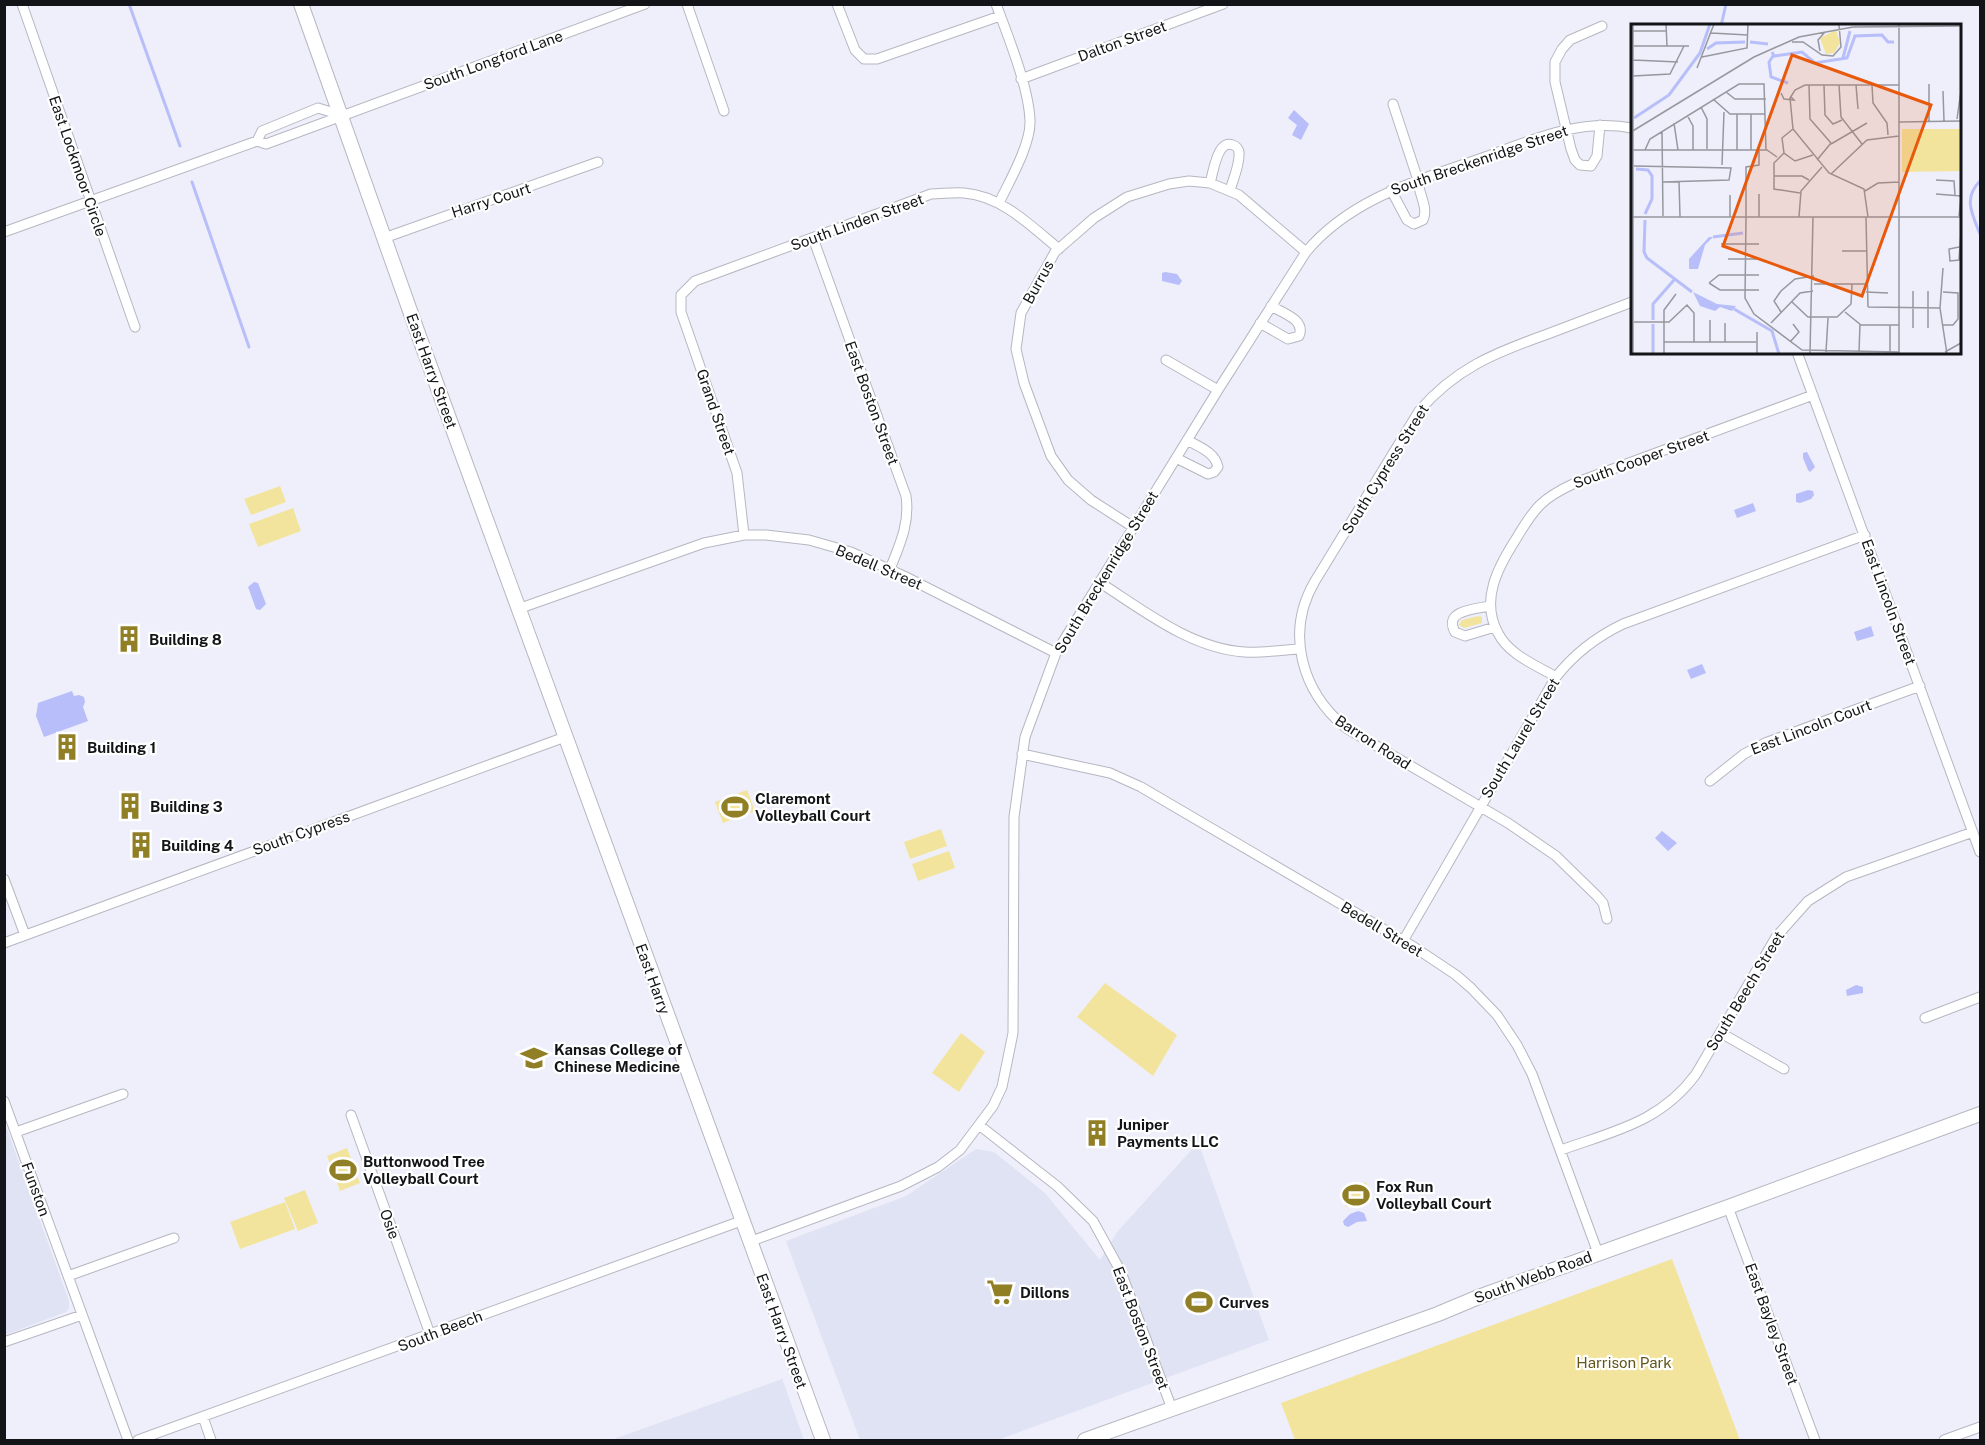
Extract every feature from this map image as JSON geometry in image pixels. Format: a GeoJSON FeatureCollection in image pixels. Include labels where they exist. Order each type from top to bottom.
{"type":"FeatureCollection","features":[{"type":"Feature","properties":{"kind":"main road","name":"East Harry Street"},"geometry":{"type":"LineString","coordinates":[[301,4],[565,737]]}},
{"type":"Feature","properties":{"kind":"main road","name":"East Harry"},"geometry":{"type":"LineString","coordinates":[[565,737],[741,1221]]}},
{"type":"Feature","properties":{"kind":"main road","name":"South Webb Road"},"geometry":{"type":"LineString","coordinates":[[1085,1440],[1438,1314],[1481,1296],[1980,1113]]}},
{"type":"Feature","properties":{"kind":"main road","name":"East Harry Street"},"geometry":{"type":"LineString","coordinates":[[741,1221],[823,1440]]}},
{"type":"Feature","properties":{"kind":"street","name":"East Lockmoor Circle"},"geometry":{"type":"LineString","coordinates":[[22,4],[135,327]]}},
{"type":"Feature","properties":{"kind":"street","name":"South Longford Lane"},"geometry":{"type":"LineString","coordinates":[[4,232],[257,141],[266,144],[645,4]]}},
{"type":"Feature","properties":{"kind":"street"},"geometry":{"type":"LineString","coordinates":[[687,4],[724,111]]}},
{"type":"Feature","properties":{"kind":"street"},"geometry":{"type":"LineString","coordinates":[[837,4],[855,50],[864,59],[877,59],[1000,16]]}},
{"type":"Feature","properties":{"kind":"street"},"geometry":{"type":"LineString","coordinates":[[996,4],[1021,79],[1031,122],[1020,161],[999,203]]}},
{"type":"Feature","properties":{"kind":"street","name":"Dalton Street"},"geometry":{"type":"LineString","coordinates":[[1021,79],[1223,4]]}},
{"type":"Feature","properties":{"kind":"street"},"geometry":{"type":"LineString","coordinates":[[1600,125],[1596,160],[1587,167],[1580,165],[1575,160],[1566,129],[1554,75],[1556,62],[1562,49],[1570,40],[1602,26]]}},
{"type":"Feature","properties":{"kind":"street"},"geometry":{"type":"LineString","coordinates":[[1391,190],[1407,220],[1417,224],[1423,220],[1426,215],[1418,189],[1418,180],[1393,104]]}},
{"type":"Feature","properties":{"kind":"street","name":"South Longford Lane"},"geometry":{"type":"LineString","coordinates":[[257,141],[262,131],[318,108],[341,115]]}},
{"type":"Feature","properties":{"kind":"street","name":"South Breckenridge Street"},"geometry":{"type":"LineString","coordinates":[[749,1242],[901,1186],[938,1167],[960,1150],[979,1125],[1002,1087],[1013,1033],[1014,817],[1026,737],[1056,653],[1306,252],[1323,234],[1350,213],[1391,190],[1566,129],[1600,125],[1631,128]]}},
{"type":"Feature","properties":{"kind":"street"},"geometry":{"type":"LineString","coordinates":[[1209,183],[1222,148],[1227,144],[1234,145],[1239,150],[1239,156],[1230,190]]}},
{"type":"Feature","properties":{"kind":"street","name":"Harry Court"},"geometry":{"type":"LineString","coordinates":[[384,238],[598,162]]}},
{"type":"Feature","properties":{"kind":"street","name":"Burrus"},"geometry":{"type":"LineString","coordinates":[[1133,527],[1091,500],[1068,480],[1051,456],[1024,383],[1016,349],[1021,313],[1059,249],[1094,218],[1127,197],[1179,182],[1209,183],[1230,190],[1248,201],[1306,252]]}},
{"type":"Feature","properties":{"kind":"street","name":"South Linden Street"},"geometry":{"type":"LineString","coordinates":[[684,292],[696,280],[931,194],[965,193],[999,203],[1023,219],[1059,249]]}},
{"type":"Feature","properties":{"kind":"street","name":"East Boston Street"},"geometry":{"type":"LineString","coordinates":[[813,238],[906,496],[908,511],[905,532],[890,569]]}},
{"type":"Feature","properties":{"kind":"street","name":"Grand Street"},"geometry":{"type":"LineString","coordinates":[[684,292],[681,295],[681,312],[736,473],[744,535]]}},
{"type":"Feature","properties":{"kind":"street","name":"South Cypress Street"},"geometry":{"type":"LineString","coordinates":[[1299,648],[1300,619],[1310,590],[1419,411],[1429,400],[1451,380],[1486,357],[1631,302]]}},
{"type":"Feature","properties":{"kind":"street"},"geometry":{"type":"LineString","coordinates":[[1260,323],[1288,339],[1299,336],[1301,329],[1299,323],[1271,306]]}},
{"type":"Feature","properties":{"kind":"street","name":"East Lincoln Street"},"geometry":{"type":"LineString","coordinates":[[1798,354],[1980,852]]}},
{"type":"Feature","properties":{"kind":"street"},"geometry":{"type":"LineString","coordinates":[[1166,360],[1218,390]]}},
{"type":"Feature","properties":{"kind":"street","name":"South Cooper Street"},"geometry":{"type":"LineString","coordinates":[[1556,677],[1513,651],[1500,637],[1490,606],[1494,579],[1532,514],[1556,492],[1575,483],[1813,395]]}},
{"type":"Feature","properties":{"kind":"street"},"geometry":{"type":"LineString","coordinates":[[1176,458],[1208,474],[1214,472],[1218,467],[1216,460],[1209,452],[1187,440]]}},
{"type":"Feature","properties":{"kind":"street","name":"Bedell Street"},"geometry":{"type":"LineString","coordinates":[[518,609],[704,543],[744,535],[787,537],[851,552],[890,569],[1056,653]]}},
{"type":"Feature","properties":{"kind":"street","name":"South Laurel Street"},"geometry":{"type":"LineString","coordinates":[[1403,941],[1479,807],[1565,665],[1587,646],[1623,624],[1864,535]]}},
{"type":"Feature","properties":{"kind":"street"},"geometry":{"type":"LineString","coordinates":[[1099,582],[1202,643],[1242,652],[1299,648]]}},
{"type":"Feature","properties":{"kind":"street"},"geometry":{"type":"LineString","coordinates":[[1490,606],[1458,613],[1452,625],[1455,632],[1462,635],[1495,627]]}},
{"type":"Feature","properties":{"kind":"street","name":"Barron Road"},"geometry":{"type":"LineString","coordinates":[[1299,648],[1312,688],[1321,703],[1346,728],[1556,856],[1603,903],[1607,919]]}},
{"type":"Feature","properties":{"kind":"street","name":"East Lincoln Court"},"geometry":{"type":"LineString","coordinates":[[1710,781],[1744,754],[1765,743],[1920,686]]}},
{"type":"Feature","properties":{"kind":"street","name":"South Cypress"},"geometry":{"type":"LineString","coordinates":[[4,943],[565,737]]}},
{"type":"Feature","properties":{"kind":"street","name":"Bedell Street"},"geometry":{"type":"LineString","coordinates":[[1022,754],[1110,773],[1141,787],[1403,941],[1456,975],[1497,1015],[1525,1060],[1561,1150],[1598,1253]]}},
{"type":"Feature","properties":{"kind":"street","name":"South Beech Street"},"geometry":{"type":"LineString","coordinates":[[1561,1150],[1639,1122],[1660,1110],[1688,1084],[1776,936],[1808,902],[1846,877],[1973,832]]}},
{"type":"Feature","properties":{"kind":"street"},"geometry":{"type":"LineString","coordinates":[[4,879],[25,935]]}},
{"type":"Feature","properties":{"kind":"street"},"geometry":{"type":"LineString","coordinates":[[1925,1018],[1980,997]]}},
{"type":"Feature","properties":{"kind":"street"},"geometry":{"type":"LineString","coordinates":[[1720,1033],[1784,1069]]}},
{"type":"Feature","properties":{"kind":"street"},"geometry":{"type":"LineString","coordinates":[[16,1132],[123,1094]]}},
{"type":"Feature","properties":{"kind":"street","name":"Funston"},"geometry":{"type":"LineString","coordinates":[[4,1101],[82,1315]]}},
{"type":"Feature","properties":{"kind":"street","name":"Osie"},"geometry":{"type":"LineString","coordinates":[[351,1114],[430,1334]]}},
{"type":"Feature","properties":{"kind":"street","name":"East Boston Street"},"geometry":{"type":"LineString","coordinates":[[979,1125],[1057,1186],[1093,1221],[1121,1272],[1172,1408]]}},
{"type":"Feature","properties":{"kind":"street","name":"East Bayley Street"},"geometry":{"type":"LineString","coordinates":[[1728,1207],[1815,1440]]}},
{"type":"Feature","properties":{"kind":"street","name":"South Beech"},"geometry":{"type":"LineString","coordinates":[[138,1440],[741,1221]]}},
{"type":"Feature","properties":{"kind":"street"},"geometry":{"type":"LineString","coordinates":[[68,1276],[174,1238]]}},
{"type":"Feature","properties":{"kind":"street"},"geometry":{"type":"LineString","coordinates":[[4,1342],[82,1315],[128,1440]]}},
{"type":"Feature","properties":{"kind":"street"},"geometry":{"type":"LineString","coordinates":[[203,1417],[211,1440]]}},
{"type":"Feature","properties":{"kind":"street"},"geometry":{"type":"LineString","coordinates":[[1944,1440],[1980,1427]]}},
{"type":"Feature","properties":{"kind":"shaded area"},"geometry":{"type":"Polygon","coordinates":[[[4,1121],[69,1301],[69,1308],[66,1312],[5,1335],[4,1121]]]}},
{"type":"Feature","properties":{"kind":"shaded area"},"geometry":{"type":"Polygon","coordinates":[[[1195,1146],[1201,1150],[1269,1340],[998,1440],[860,1440],[786,1241],[906,1196],[976,1149],[994,1152],[1045,1193],[1100,1260],[1117,1232],[1195,1146]]]}},
{"type":"Feature","properties":{"kind":"shaded area"},"geometry":{"type":"Polygon","coordinates":[[[782,1379],[804,1440],[611,1440],[782,1379]]]}},
{"type":"Feature","properties":{"kind":"green space"},"geometry":{"type":"Polygon","coordinates":[[[280,486],[286,502],[251,515],[244,499],[280,486]]]}},
{"type":"Feature","properties":{"kind":"green space"},"geometry":{"type":"Polygon","coordinates":[[[293,508],[301,531],[258,547],[249,524],[293,508]]]}},
{"type":"Feature","properties":{"kind":"green space"},"geometry":{"type":"Polygon","coordinates":[[[1482,617],[1482,623],[1464,628],[1459,625],[1462,620],[1482,617]]]}},
{"type":"Feature","properties":{"kind":"green space","name":"Claremont Volleyball Court"},"geometry":{"type":"Polygon","coordinates":[[[747,790],[755,811],[723,823],[715,802],[747,790]]]}},
{"type":"Feature","properties":{"kind":"green space"},"geometry":{"type":"Polygon","coordinates":[[[941,829],[947,846],[910,859],[904,842],[941,829]]]}},
{"type":"Feature","properties":{"kind":"green space"},"geometry":{"type":"Polygon","coordinates":[[[949,851],[955,868],[918,881],[912,864],[949,851]]]}},
{"type":"Feature","properties":{"kind":"green space"},"geometry":{"type":"Polygon","coordinates":[[[1105,983],[1177,1035],[1153,1076],[1077,1017],[1105,983]]]}},
{"type":"Feature","properties":{"kind":"green space"},"geometry":{"type":"Polygon","coordinates":[[[961,1033],[985,1052],[959,1092],[932,1073],[961,1033]]]}},
{"type":"Feature","properties":{"kind":"green space","name":"Buttonwood Tree Volleyball Court"},"geometry":{"type":"Polygon","coordinates":[[[347,1148],[360,1183],[340,1191],[327,1156],[347,1148]]]}},
{"type":"Feature","properties":{"kind":"green space","name":"Fox Run Volleyball Court"},"geometry":{"type":"Polygon","coordinates":[[[1366,1182],[1372,1197],[1346,1207],[1341,1192],[1366,1182]]]}},
{"type":"Feature","properties":{"kind":"green space"},"geometry":{"type":"Polygon","coordinates":[[[305,1190],[318,1223],[298,1231],[284,1198],[305,1190]]]}},
{"type":"Feature","properties":{"kind":"green space"},"geometry":{"type":"Polygon","coordinates":[[[285,1202],[295,1229],[240,1249],[230,1222],[285,1202]]]}},
{"type":"Feature","properties":{"kind":"green space","name":"Harrison Park"},"geometry":{"type":"Polygon","coordinates":[[[1672,1259],[1740,1440],[1295,1440],[1281,1403],[1672,1259]]]}},
{"type":"Feature","properties":{"kind":"water"},"geometry":{"type":"Polygon","coordinates":[[[1294,110],[1309,124],[1301,140],[1292,135],[1297,125],[1288,118],[1294,110]]]}},
{"type":"Feature","properties":{"kind":"water"},"geometry":{"type":"Polygon","coordinates":[[[1162,273],[1177,274],[1182,281],[1179,285],[1162,281],[1162,273]]]}},
{"type":"Feature","properties":{"kind":"water"},"geometry":{"type":"Polygon","coordinates":[[[1807,452],[1815,467],[1810,472],[1803,458],[1803,453],[1807,452]]]}},
{"type":"Feature","properties":{"kind":"water"},"geometry":{"type":"Polygon","coordinates":[[[1808,490],[1813,491],[1814,495],[1811,499],[1796,502],[1796,494],[1808,490]]]}},
{"type":"Feature","properties":{"kind":"water"},"geometry":{"type":"Polygon","coordinates":[[[1753,503],[1756,511],[1737,518],[1734,510],[1753,503]]]}},
{"type":"Feature","properties":{"kind":"water"},"geometry":{"type":"Polygon","coordinates":[[[254,582],[258,583],[266,604],[260,610],[256,609],[248,587],[254,582]]]}},
{"type":"Feature","properties":{"kind":"water"},"geometry":{"type":"Polygon","coordinates":[[[1871,626],[1874,636],[1857,641],[1854,632],[1871,626]]]}},
{"type":"Feature","properties":{"kind":"water"},"geometry":{"type":"Polygon","coordinates":[[[1702,664],[1706,673],[1691,679],[1687,670],[1702,664]]]}},
{"type":"Feature","properties":{"kind":"water"},"geometry":{"type":"Polygon","coordinates":[[[72,691],[74,696],[84,697],[83,707],[88,721],[44,737],[36,716],[38,703],[72,691]]]}},
{"type":"Feature","properties":{"kind":"water"},"geometry":{"type":"Polygon","coordinates":[[[1662,831],[1677,843],[1668,851],[1655,838],[1662,831]]]}},
{"type":"Feature","properties":{"kind":"water"},"geometry":{"type":"Polygon","coordinates":[[[1856,985],[1863,987],[1863,993],[1847,996],[1846,990],[1856,985]]]}},
{"type":"Feature","properties":{"kind":"water"},"geometry":{"type":"Polygon","coordinates":[[[1358,1211],[1364,1213],[1367,1221],[1357,1222],[1348,1227],[1344,1225],[1343,1221],[1350,1214],[1358,1211]]]}},
{"type":"Feature","properties":{"kind":"waterway"},"geometry":{"type":"LineString","coordinates":[[129,4],[180,146]]}},
{"type":"Feature","properties":{"kind":"waterway"},"geometry":{"type":"LineString","coordinates":[[1721,24],[1726,4]]}},
{"type":"Feature","properties":{"kind":"waterway"},"geometry":{"type":"LineString","coordinates":[[1980,181],[1970,200],[1980,234]]}},
{"type":"Feature","properties":{"kind":"waterway"},"geometry":{"type":"LineString","coordinates":[[192,182],[249,347]]}},
{"type":"Feature","properties":{"kind":"place","name":"Building 8"},"geometry":{"type":"Point","coordinates":[129,639]}},
{"type":"Feature","properties":{"kind":"place","name":"Building 1"},"geometry":{"type":"Point","coordinates":[67,747]}},
{"type":"Feature","properties":{"kind":"place","name":"Building 3"},"geometry":{"type":"Point","coordinates":[130,806]}},
{"type":"Feature","properties":{"kind":"place","name":"Claremont Volleyball Court"},"geometry":{"type":"Point","coordinates":[735,807]}},
{"type":"Feature","properties":{"kind":"place","name":"Building 4"},"geometry":{"type":"Point","coordinates":[141,845]}},
{"type":"Feature","properties":{"kind":"place","name":"Kansas College of Chinese Medicine"},"geometry":{"type":"Point","coordinates":[534,1058]}},
{"type":"Feature","properties":{"kind":"place","name":"Juniper Payments LLC"},"geometry":{"type":"Point","coordinates":[1097,1133]}},
{"type":"Feature","properties":{"kind":"place","name":"Buttonwood Tree Volleyball Court"},"geometry":{"type":"Point","coordinates":[343,1170]}},
{"type":"Feature","properties":{"kind":"place","name":"Fox Run Volleyball Court"},"geometry":{"type":"Point","coordinates":[1356,1195]}},
{"type":"Feature","properties":{"kind":"place","name":"Dillons"},"geometry":{"type":"Point","coordinates":[1000,1292]}},
{"type":"Feature","properties":{"kind":"place","name":"Curves"},"geometry":{"type":"Point","coordinates":[1199,1302]}}]}
